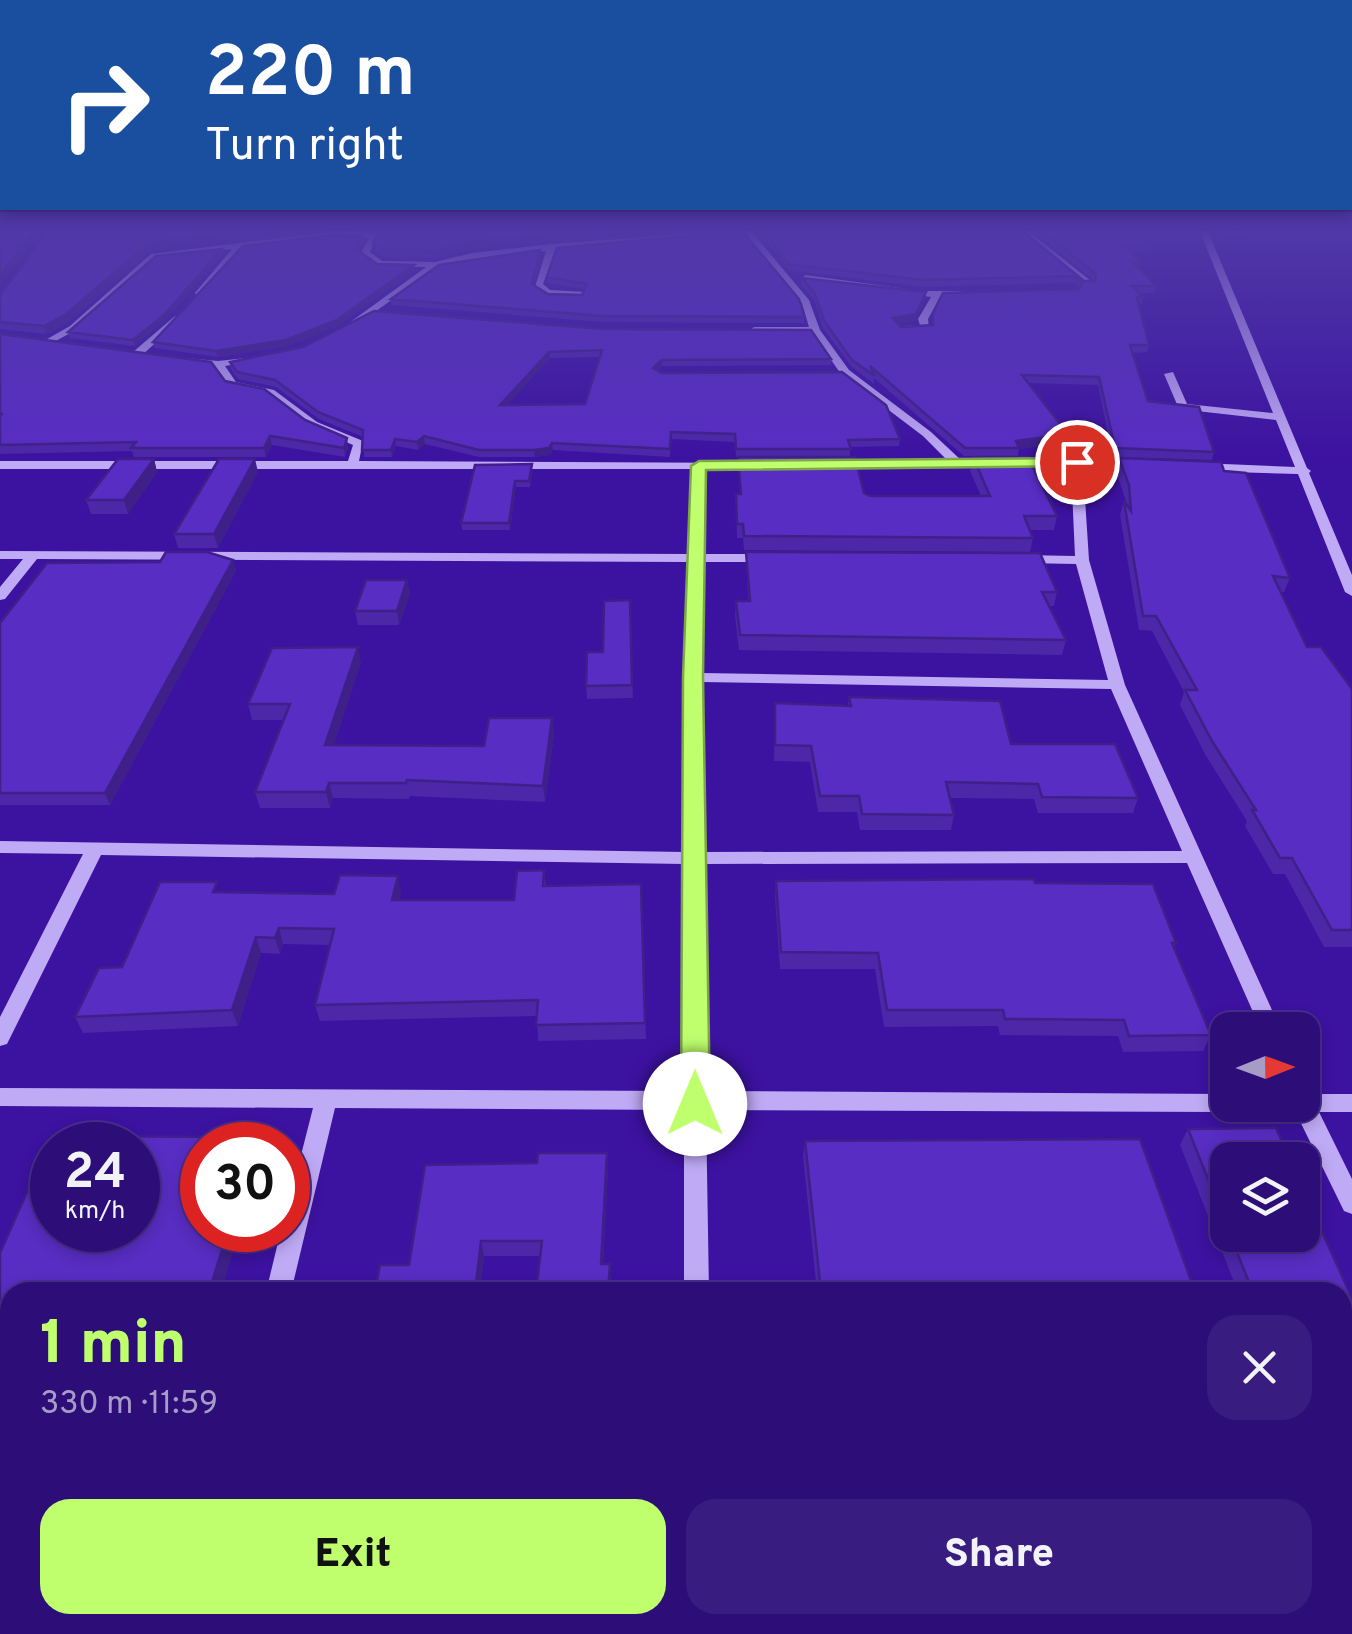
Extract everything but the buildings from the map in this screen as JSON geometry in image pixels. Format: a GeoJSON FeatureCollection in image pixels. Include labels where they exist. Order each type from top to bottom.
{"type":"FeatureCollection","features":[{"type":"Feature","properties":{"kind":"street"},"geometry":{"type":"LineString","coordinates":[[65,344],[42,341],[74,328],[99,305]]}},
{"type":"Feature","properties":{"kind":"street"},"geometry":{"type":"LineString","coordinates":[[343,331],[381,305]]}},
{"type":"Feature","properties":{"kind":"street"},"geometry":{"type":"LineString","coordinates":[[807,305],[815,330],[845,372],[958,464]]}},
{"type":"Feature","properties":{"kind":"street"},"geometry":{"type":"LineString","coordinates":[[900,328],[926,328],[923,319],[931,305]]}},
{"type":"Feature","properties":{"kind":"street"},"geometry":{"type":"LineString","coordinates":[[1235,305],[1352,592]]}},
{"type":"Feature","properties":{"kind":"street"},"geometry":{"type":"LineString","coordinates":[[374,310],[389,313]]}},
{"type":"Feature","properties":{"kind":"street"},"geometry":{"type":"LineString","coordinates":[[137,354],[183,312]]}},
{"type":"Feature","properties":{"kind":"street"},"geometry":{"type":"LineString","coordinates":[[738,330],[815,330]]}},
{"type":"Feature","properties":{"kind":"street"},"geometry":{"type":"LineString","coordinates":[[119,352],[154,356]]}},
{"type":"Feature","properties":{"kind":"street"},"geometry":{"type":"LineString","coordinates":[[171,358],[218,364],[272,356]]}},
{"type":"Feature","properties":{"kind":"street"},"geometry":{"type":"LineString","coordinates":[[218,364],[232,384],[270,392],[313,424],[359,443],[352,466]]}},
{"type":"Feature","properties":{"kind":"street"},"geometry":{"type":"LineString","coordinates":[[826,372],[845,372]]}},
{"type":"Feature","properties":{"kind":"street"},"geometry":{"type":"LineString","coordinates":[[1168,374],[1183,407],[1282,417]]}},
{"type":"Feature","properties":{"kind":"street"},"geometry":{"type":"LineString","coordinates":[[1077,462],[1082,560],[1117,684],[1263,1012]]}},
{"type":"Feature","properties":{"kind":"street"},"geometry":{"type":"LineString","coordinates":[[818,464],[1077,462],[1153,466]]}},
{"type":"Feature","properties":{"kind":"street"},"geometry":{"type":"LineString","coordinates":[[0,465],[778,465]]}},
{"type":"Feature","properties":{"kind":"street"},"geometry":{"type":"LineString","coordinates":[[696,1282],[693,677],[699,466]]}},
{"type":"Feature","properties":{"kind":"street"},"geometry":{"type":"LineString","coordinates":[[1191,467],[1305,471]]}},
{"type":"Feature","properties":{"kind":"street"},"geometry":{"type":"LineString","coordinates":[[0,554],[773,558]]}},
{"type":"Feature","properties":{"kind":"street"},"geometry":{"type":"LineString","coordinates":[[0,596],[33,555]]}},
{"type":"Feature","properties":{"kind":"street"},"geometry":{"type":"LineString","coordinates":[[1004,559],[1082,560]]}},
{"type":"Feature","properties":{"kind":"street"},"geometry":{"type":"LineString","coordinates":[[693,677],[1117,684]]}},
{"type":"Feature","properties":{"kind":"street"},"geometry":{"type":"LineString","coordinates":[[0,847],[694,858],[1194,857]]}},
{"type":"Feature","properties":{"kind":"street"},"geometry":{"type":"LineString","coordinates":[[0,1038],[95,848]]}},
{"type":"Feature","properties":{"kind":"street"},"geometry":{"type":"LineString","coordinates":[[0,1097],[1210,1104]]}},
{"type":"Feature","properties":{"kind":"street"},"geometry":{"type":"LineString","coordinates":[[280,1282],[326,1100]]}},
{"type":"Feature","properties":{"kind":"street"},"geometry":{"type":"LineString","coordinates":[[1320,1102],[1352,1102]]}},
{"type":"Feature","properties":{"kind":"street"},"geometry":{"type":"LineString","coordinates":[[1313,1122],[1352,1203]]}},
{"type":"Feature","properties":{"kind":"route"},"geometry":{"type":"LineString","coordinates":[[695,1104],[693,677],[699,466],[1077,462]]}}]}
